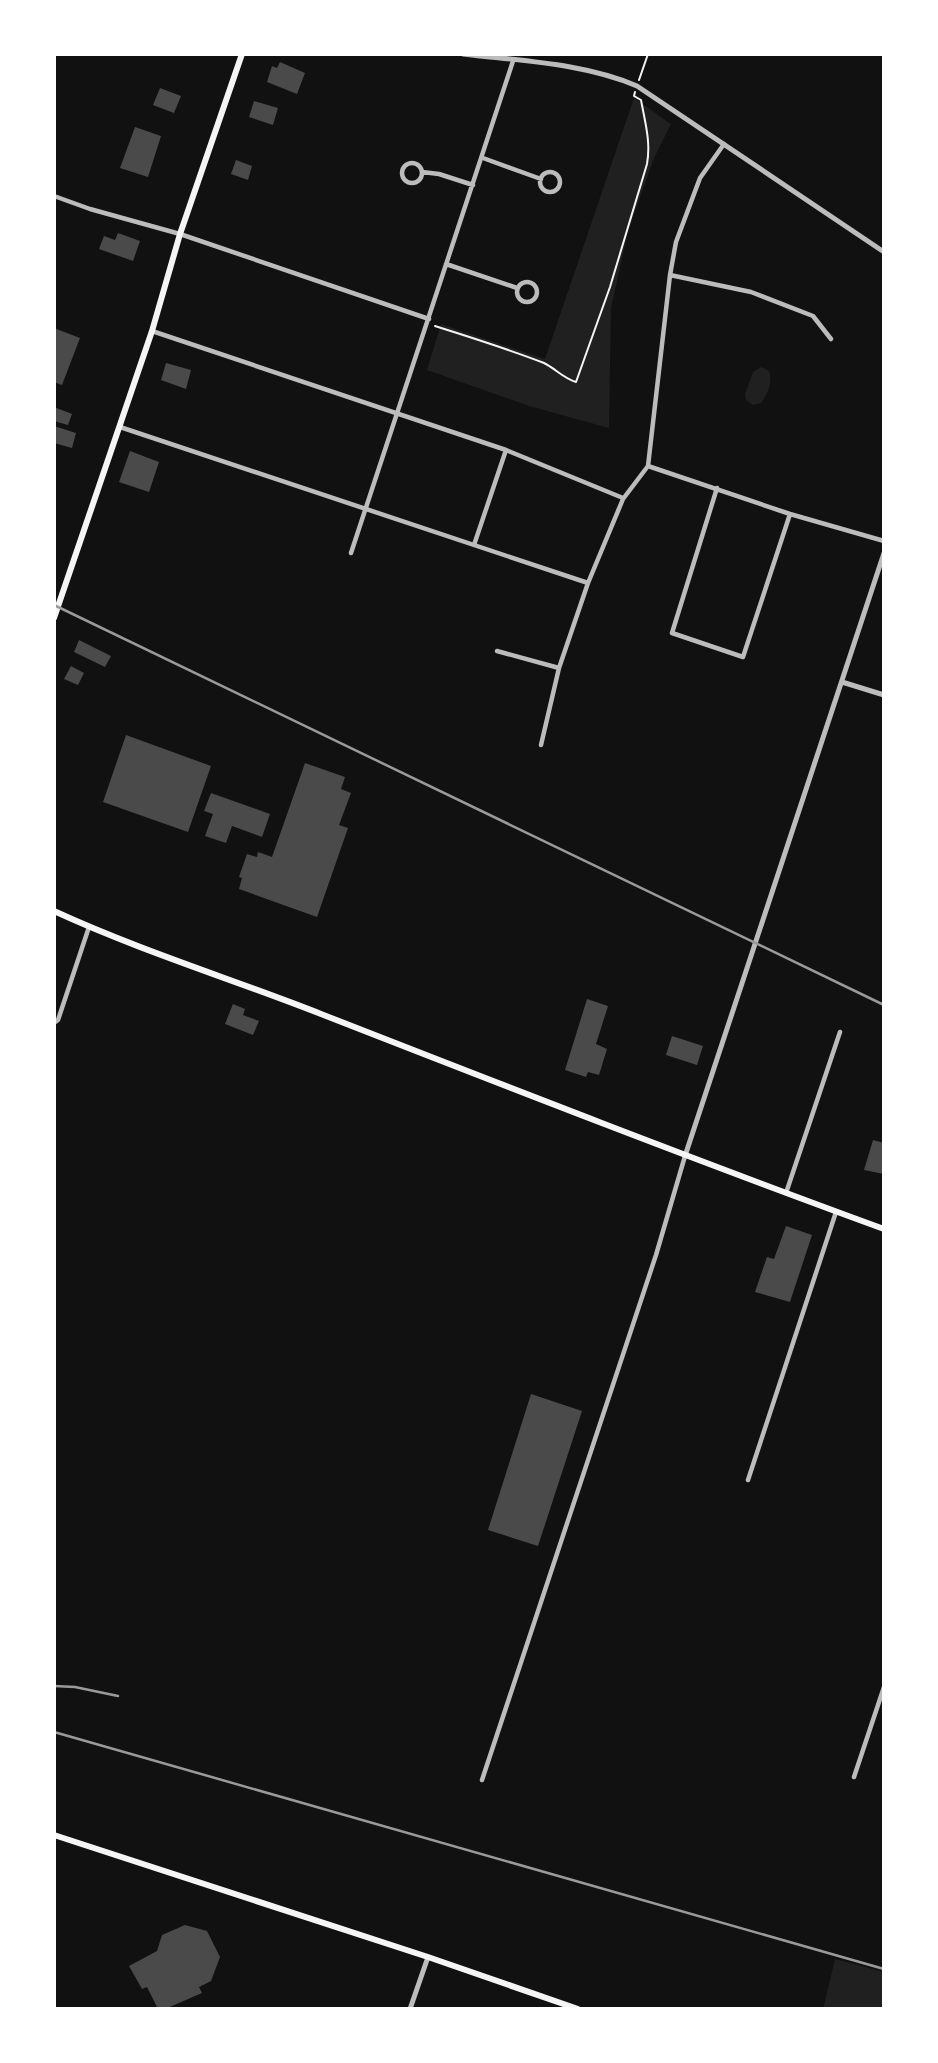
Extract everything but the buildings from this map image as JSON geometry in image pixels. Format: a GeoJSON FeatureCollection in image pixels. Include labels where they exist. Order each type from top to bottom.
{"type":"FeatureCollection","features":[{"type":"Feature","properties":{"kind":"main road"},"geometry":{"type":"LineString","coordinates":[[54,618],[152,331],[180,234],[242,54]]}},
{"type":"Feature","properties":{"kind":"main road"},"geometry":{"type":"LineString","coordinates":[[54,911],[89,928],[296,1004],[685,1156],[884,1229]]}},
{"type":"Feature","properties":{"kind":"main road"},"geometry":{"type":"LineString","coordinates":[[54,1835],[578,2009]]}},
{"type":"Feature","properties":{"kind":"street"},"geometry":{"type":"LineString","coordinates":[[463,54],[595,71],[618,77],[637,86],[725,143],[884,252]]}},
{"type":"Feature","properties":{"kind":"street"},"geometry":{"type":"LineString","coordinates":[[351,554],[513,61]]}},
{"type":"Feature","properties":{"kind":"street"},"geometry":{"type":"LineString","coordinates":[[541,745],[559,668],[588,583],[623,499],[648,466],[676,242],[695,188],[715,154],[725,143]]}},
{"type":"Feature","properties":{"kind":"street"},"geometry":{"type":"LineString","coordinates":[[483,158],[541,179]]}},
{"type":"Feature","properties":{"kind":"street"},"geometry":{"type":"LineString","coordinates":[[411,163],[417,164],[422,172],[417,181],[411,183],[404,180],[401,174],[403,167],[411,163]]}},
{"type":"Feature","properties":{"kind":"street"},"geometry":{"type":"LineString","coordinates":[[422,172],[439,174],[473,185]]}},
{"type":"Feature","properties":{"kind":"street"},"geometry":{"type":"LineString","coordinates":[[551,172],[557,174],[561,183],[557,189],[548,192],[541,185],[541,179],[544,173],[551,172]]}},
{"type":"Feature","properties":{"kind":"street"},"geometry":{"type":"LineString","coordinates":[[54,196],[180,234],[429,319]]}},
{"type":"Feature","properties":{"kind":"street"},"geometry":{"type":"LineString","coordinates":[[446,264],[517,288]]}},
{"type":"Feature","properties":{"kind":"street"},"geometry":{"type":"LineString","coordinates":[[670,275],[751,292],[813,316],[831,339]]}},
{"type":"Feature","properties":{"kind":"street"},"geometry":{"type":"LineString","coordinates":[[522,282],[531,282],[537,288],[536,296],[530,302],[524,302],[517,297],[517,288],[522,282]]}},
{"type":"Feature","properties":{"kind":"street"},"geometry":{"type":"LineString","coordinates":[[152,331],[506,450],[623,499]]}},
{"type":"Feature","properties":{"kind":"street"},"geometry":{"type":"LineString","coordinates":[[120,427],[588,583]]}},
{"type":"Feature","properties":{"kind":"street"},"geometry":{"type":"LineString","coordinates":[[474,545],[506,450]]}},
{"type":"Feature","properties":{"kind":"street"},"geometry":{"type":"LineString","coordinates":[[648,466],[790,514],[884,541]]}},
{"type":"Feature","properties":{"kind":"street"},"geometry":{"type":"LineString","coordinates":[[717,488],[672,632],[743,657],[790,514]]}},
{"type":"Feature","properties":{"kind":"street"},"geometry":{"type":"LineString","coordinates":[[482,1780],[659,1248],[685,1156],[884,553]]}},
{"type":"Feature","properties":{"kind":"street"},"geometry":{"type":"LineString","coordinates":[[497,651],[559,668]]}},
{"type":"Feature","properties":{"kind":"street"},"geometry":{"type":"LineString","coordinates":[[842,681],[884,695]]}},
{"type":"Feature","properties":{"kind":"street"},"geometry":{"type":"LineString","coordinates":[[54,1023],[58,1020],[75,976],[89,928]]}},
{"type":"Feature","properties":{"kind":"street"},"geometry":{"type":"LineString","coordinates":[[786,1193],[840,1032]]}},
{"type":"Feature","properties":{"kind":"street"},"geometry":{"type":"LineString","coordinates":[[748,1480],[836,1212]]}},
{"type":"Feature","properties":{"kind":"street"},"geometry":{"type":"LineString","coordinates":[[854,1777],[884,1687]]}},
{"type":"Feature","properties":{"kind":"street"},"geometry":{"type":"LineString","coordinates":[[410,2009],[428,1957]]}},
{"type":"Feature","properties":{"kind":"path"},"geometry":{"type":"LineString","coordinates":[[436,326],[527,357],[549,366],[564,379],[576,382],[610,287],[647,164],[649,151],[646,125],[641,100],[634,96],[648,54]]}},
{"type":"Feature","properties":{"kind":"shaded area"},"geometry":{"type":"Polygon","coordinates":[[[634,98],[671,124],[654,158],[628,231],[611,308],[609,428],[529,406],[427,370],[441,324],[545,359],[634,98]]]}},
{"type":"Feature","properties":{"kind":"shaded area"},"geometry":{"type":"Polygon","coordinates":[[[761,367],[769,371],[770,384],[761,403],[753,405],[746,400],[745,394],[753,372],[761,367]]]}},
{"type":"Feature","properties":{"kind":"shaded area"},"geometry":{"type":"Polygon","coordinates":[[[835,1959],[884,1972],[884,2009],[823,2009],[835,1959]]]}},
{"type":"Feature","properties":{"kind":"railway"},"geometry":{"type":"LineString","coordinates":[[54,605],[884,1005]]}},
{"type":"Feature","properties":{"kind":"railway"},"geometry":{"type":"LineString","coordinates":[[54,1686],[75,1687],[118,1696]]}},
{"type":"Feature","properties":{"kind":"railway"},"geometry":{"type":"LineString","coordinates":[[54,1732],[884,1969]]}}]}
